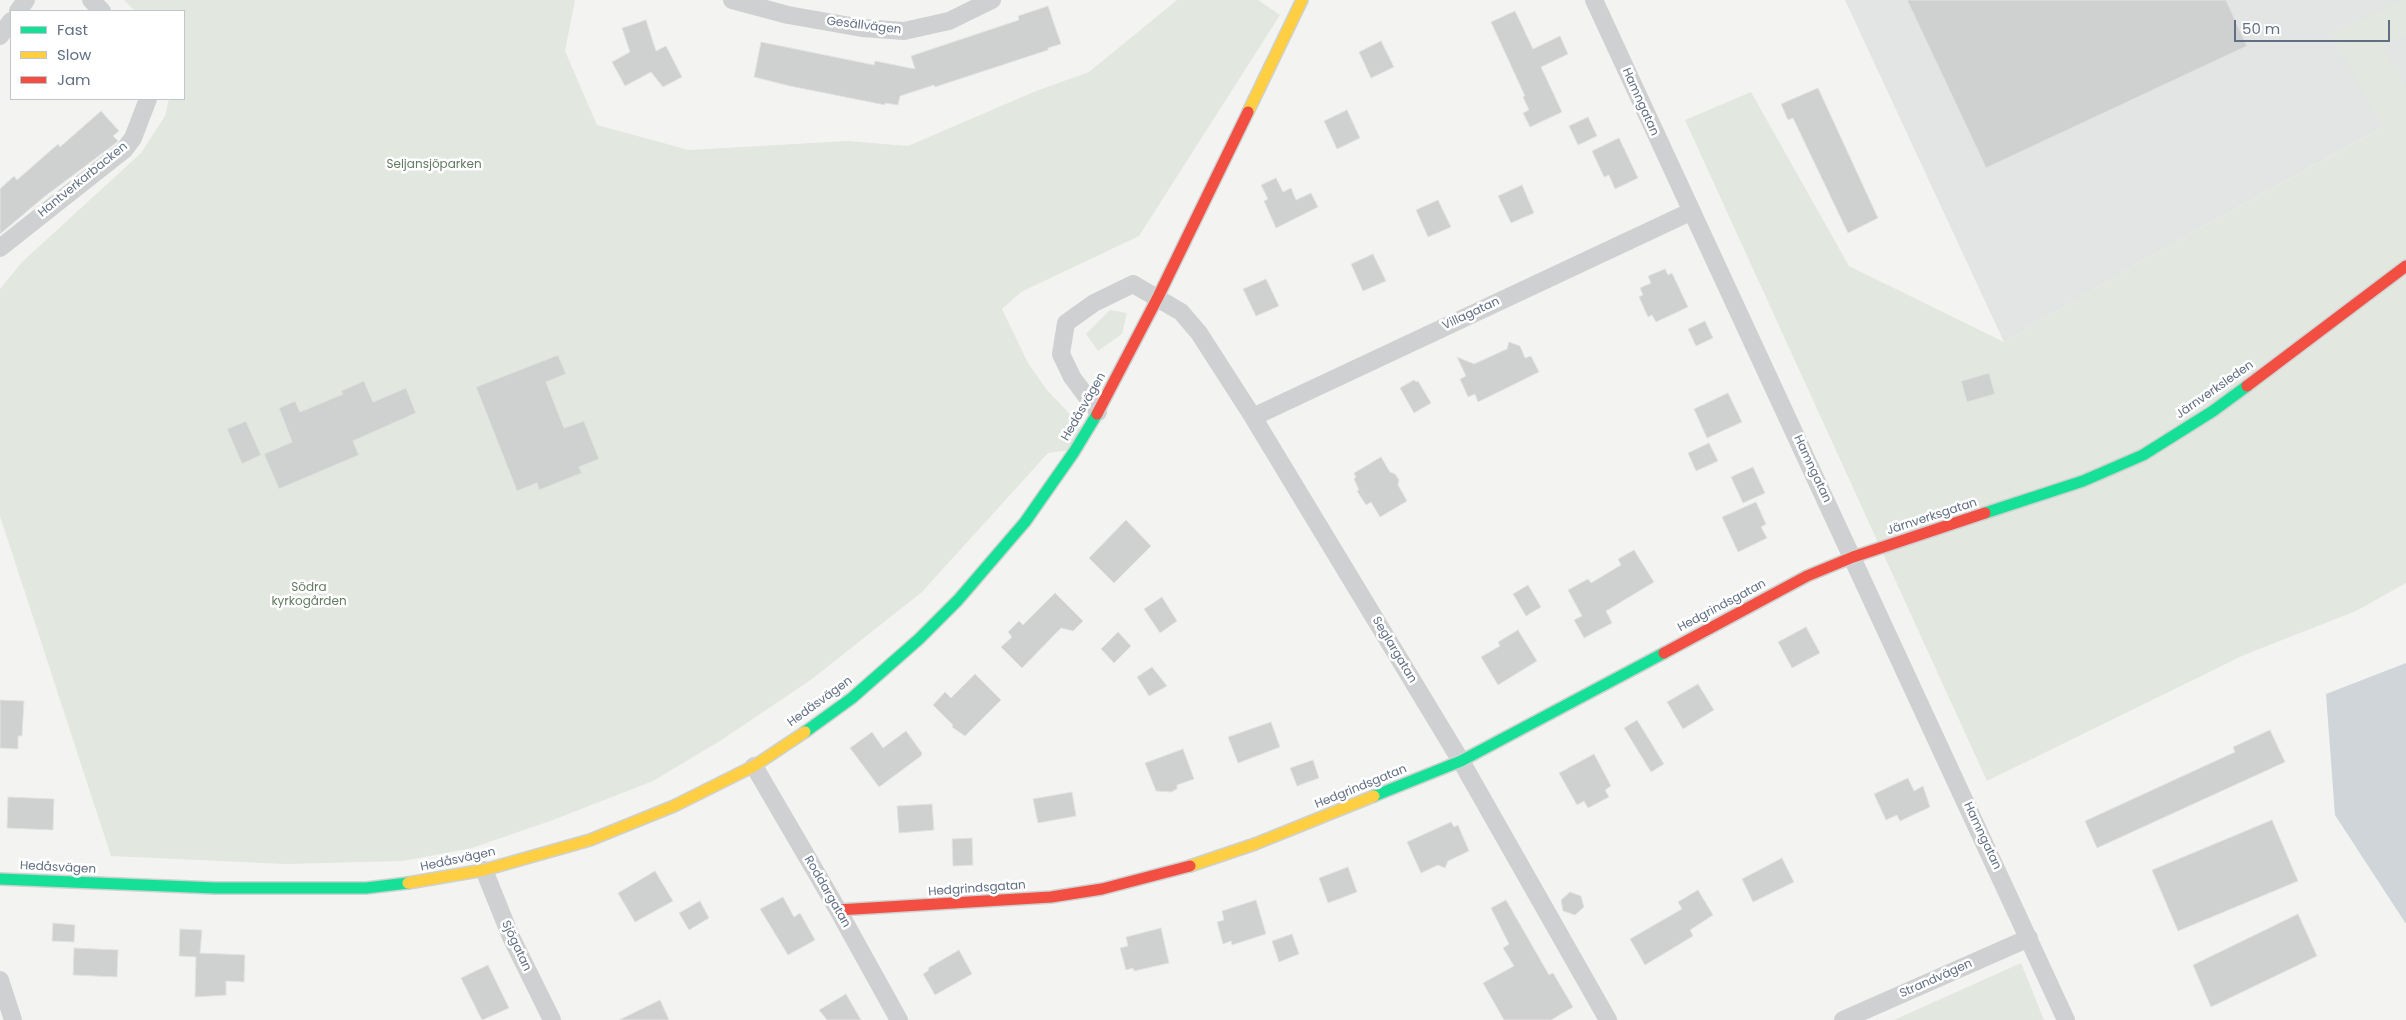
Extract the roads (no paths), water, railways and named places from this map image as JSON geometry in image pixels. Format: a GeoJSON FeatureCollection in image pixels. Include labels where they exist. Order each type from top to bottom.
{"type":"FeatureCollection","features":[{"type":"Feature","properties":{"kind":"street"},"geometry":{"type":"LineString","coordinates":[[92,0],[101,10]]}},
{"type":"Feature","properties":{"kind":"street","name":"Gesällvägen"},"geometry":{"type":"LineString","coordinates":[[732,0],[788,15],[862,28],[904,31],[949,21],[992,0]]}},
{"type":"Feature","properties":{"kind":"street","name":"Hedåsvägen"},"geometry":{"type":"LineString","coordinates":[[0,879],[216,888],[366,888],[428,881],[484,870],[598,836],[674,806],[754,766],[852,698],[919,638],[958,600],[1025,522],[1074,452],[1098,412],[1158,297],[1302,0]]}},
{"type":"Feature","properties":{"kind":"street","name":"Hamngatan"},"geometry":{"type":"LineString","coordinates":[[1594,0],[1690,212],[1853,557],[2066,1020]]}},
{"type":"Feature","properties":{"kind":"street"},"geometry":{"type":"LineString","coordinates":[[0,36],[10,22]]}},
{"type":"Feature","properties":{"kind":"street","name":"Hantverkarbacken"},"geometry":{"type":"LineString","coordinates":[[0,248],[124,150],[136,133],[148,100]]}},
{"type":"Feature","properties":{"kind":"street","name":"Villagatan"},"geometry":{"type":"LineString","coordinates":[[1253,417],[1690,212]]}},
{"type":"Feature","properties":{"kind":"street","name":"Järnverksleden"},"geometry":{"type":"LineString","coordinates":[[2020,503],[2083,481],[2143,455],[2213,411],[2406,266]]}},
{"type":"Feature","properties":{"kind":"street","name":"Seglargatan"},"geometry":{"type":"LineString","coordinates":[[1098,412],[1072,377],[1061,354],[1066,323],[1094,303],[1133,284],[1181,312],[1200,333],[1253,417],[1461,761],[1608,1020]]}},
{"type":"Feature","properties":{"kind":"street","name":"Järnverksgatan"},"geometry":{"type":"LineString","coordinates":[[1853,557],[2020,503]]}},
{"type":"Feature","properties":{"kind":"street","name":"Hedgrindsgatan"},"geometry":{"type":"LineString","coordinates":[[838,910],[1012,901],[1102,890],[1180,869],[1255,844],[1461,761],[1807,576],[1853,557]]}},
{"type":"Feature","properties":{"kind":"street","name":"Roddargatan"},"geometry":{"type":"LineString","coordinates":[[754,766],[838,910],[899,1020]]}},
{"type":"Feature","properties":{"kind":"street","name":"Sjögatan"},"geometry":{"type":"LineString","coordinates":[[484,870],[511,937],[552,1020]]}},
{"type":"Feature","properties":{"kind":"street","name":"Strandvägen"},"geometry":{"type":"LineString","coordinates":[[1843,1020],[2029,938]]}},
{"type":"Feature","properties":{"kind":"street"},"geometry":{"type":"LineString","coordinates":[[0,980],[13,1020]]}},
{"type":"Feature","properties":{"kind":"park label","name":"Seljansjöparken"},"geometry":{"type":"Point","coordinates":[434,165]}},
{"type":"Feature","properties":{"kind":"park label","name":"Södra kyrkogården"},"geometry":{"type":"Point","coordinates":[309,595]}}]}
